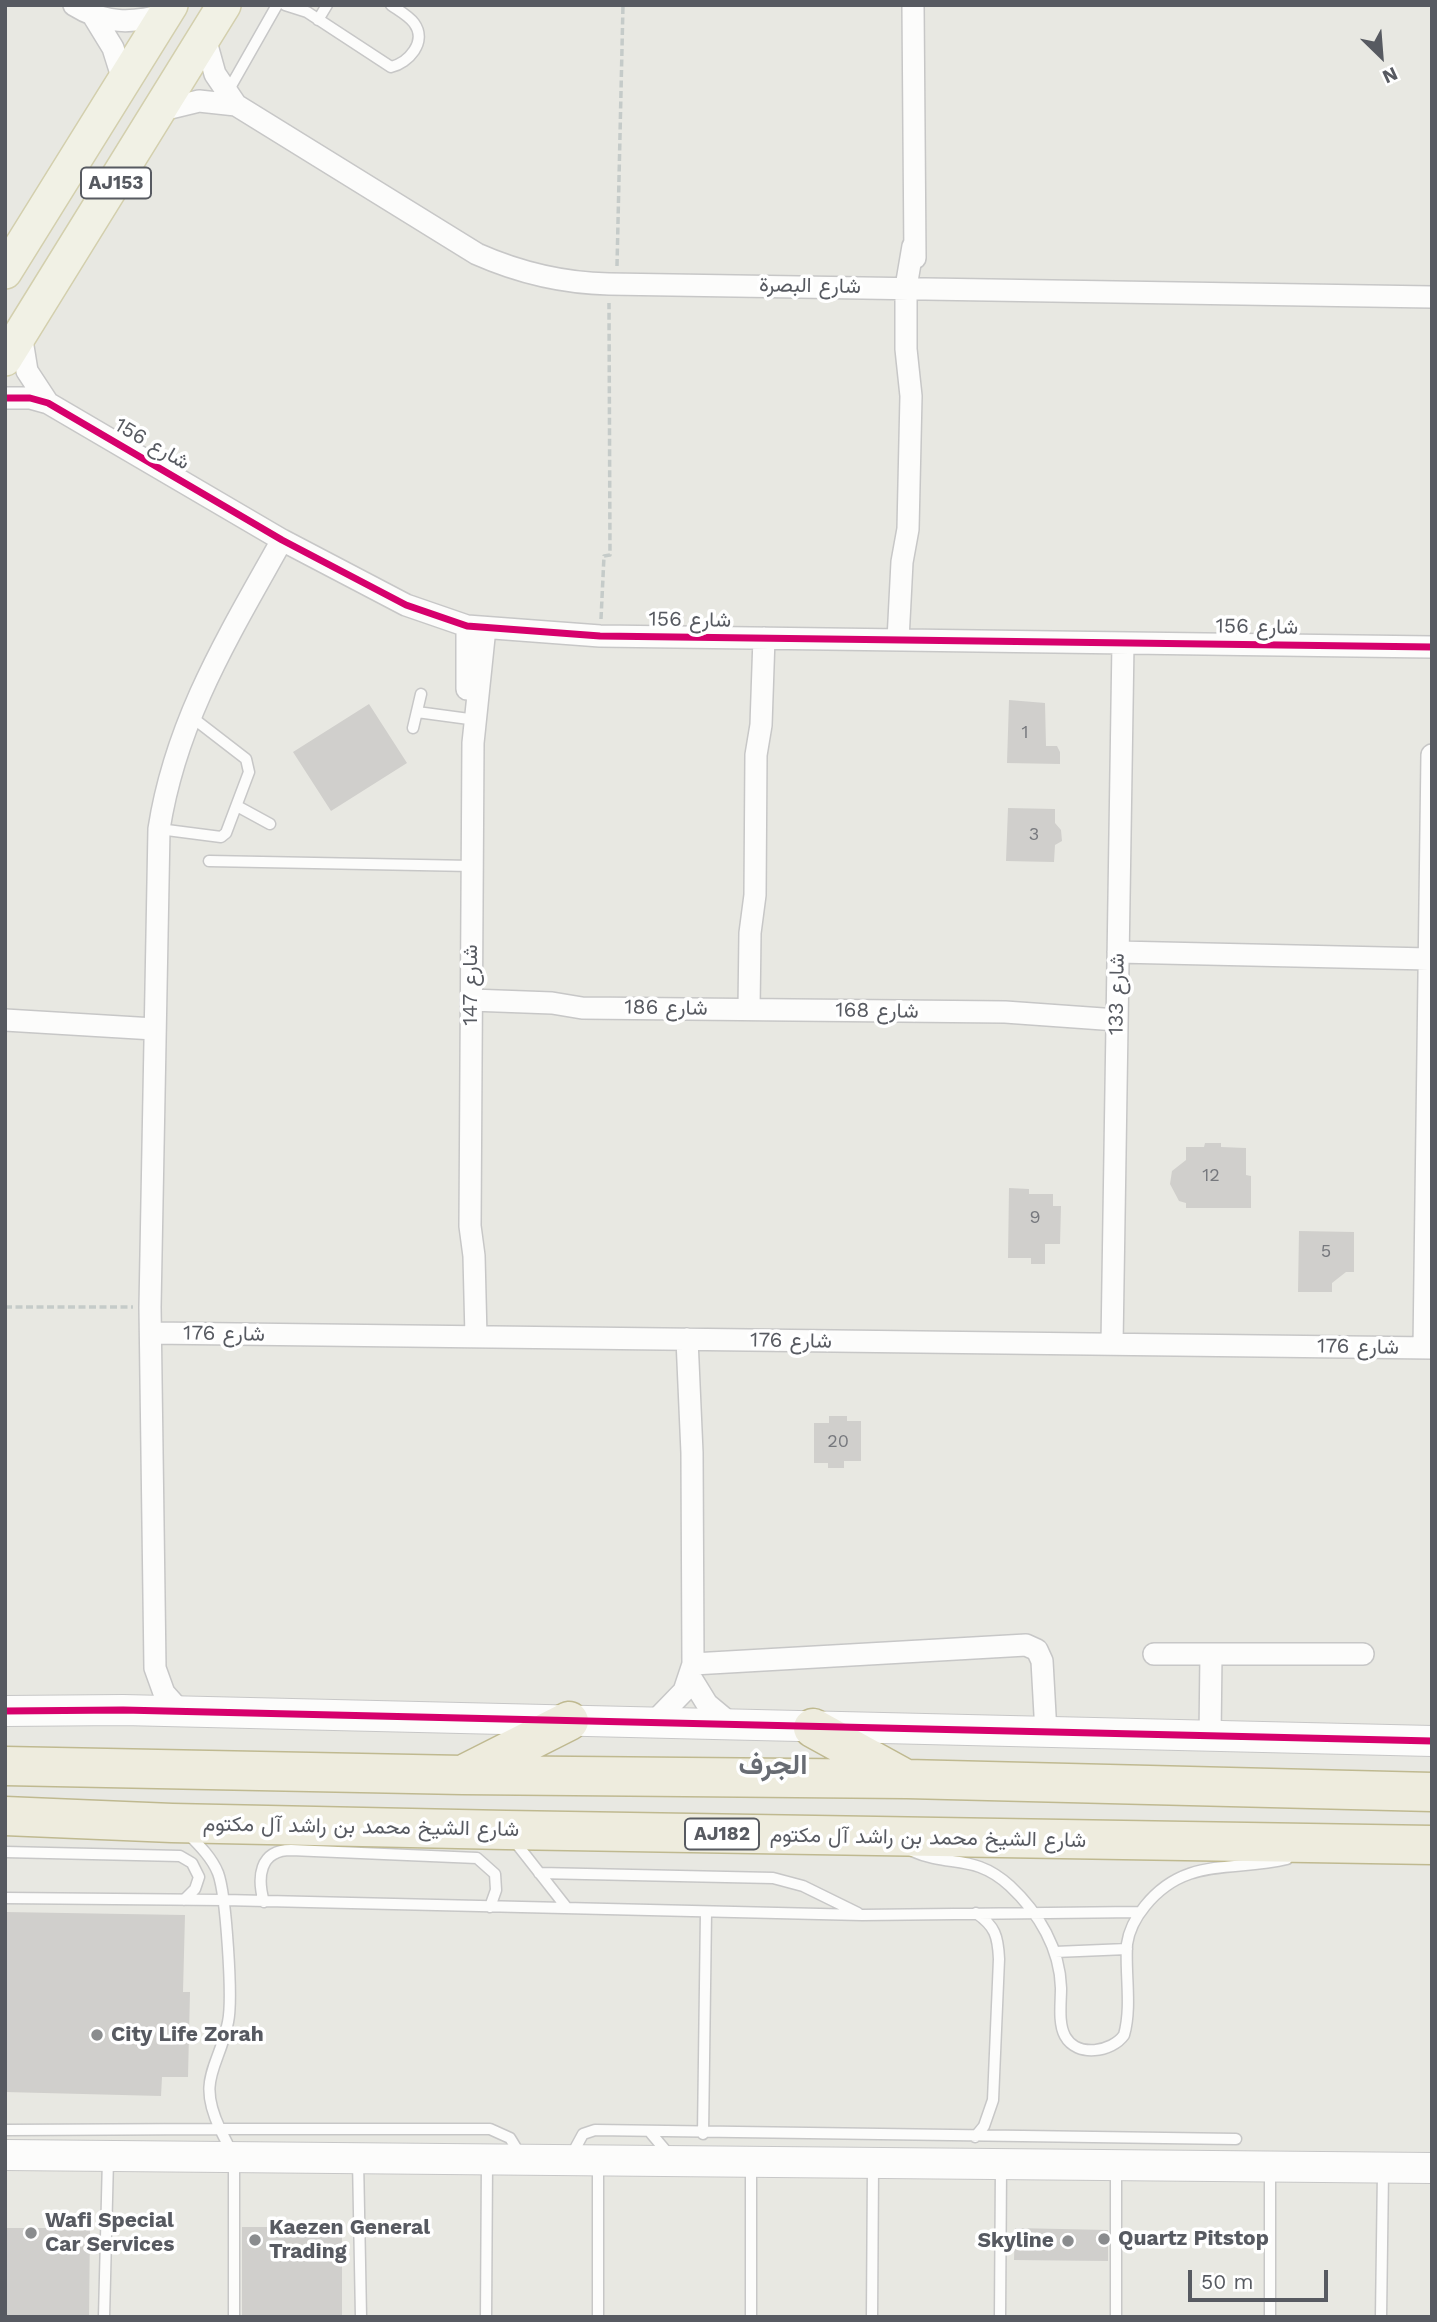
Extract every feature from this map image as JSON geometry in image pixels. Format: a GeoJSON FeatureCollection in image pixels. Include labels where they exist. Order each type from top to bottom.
{"type":"FeatureCollection","features":[{"type":"Feature","properties":{"kind":"highway"},"geometry":{"type":"LineString","coordinates":[[463,1775],[569,1721]]}},
{"type":"Feature","properties":{"kind":"highway"},"geometry":{"type":"LineString","coordinates":[[813,1728],[907,1779]]}},
{"type":"Feature","properties":{"kind":"highway"},"geometry":{"type":"LineString","coordinates":[[5,1749],[52,1768]]}},
{"type":"Feature","properties":{"kind":"highway"},"geometry":{"type":"LineString","coordinates":[[5,1766],[463,1775],[907,1779],[1432,1792]]}},
{"type":"Feature","properties":{"kind":"highway","name":"شارع الشيخ محمد بن راشد آل مكتوم"},"geometry":{"type":"LineString","coordinates":[[7,1826],[172,1823],[893,1838],[1432,1845]]}},
{"type":"Feature","properties":{"kind":"main road","name":"AJ153"},"geometry":{"type":"LineString","coordinates":[[13,346],[162,110],[224,5]]}},
{"type":"Feature","properties":{"kind":"main road","name":"AJ153"},"geometry":{"type":"LineString","coordinates":[[5,272],[168,9]]}},
{"type":"Feature","properties":{"kind":"street"},"geometry":{"type":"LineString","coordinates":[[74,5],[94,17],[130,22],[168,9]]}},
{"type":"Feature","properties":{"kind":"street"},"geometry":{"type":"LineString","coordinates":[[905,640],[902,562],[908,529],[911,396],[916,360],[912,287],[913,5]]}},
{"type":"Feature","properties":{"kind":"street"},"geometry":{"type":"LineString","coordinates":[[94,17],[113,48],[124,83]]}},
{"type":"Feature","properties":{"kind":"street"},"geometry":{"type":"LineString","coordinates":[[205,38],[215,74],[232,99]]}},
{"type":"Feature","properties":{"kind":"street","name":"شارع البصرة"},"geometry":{"type":"LineString","coordinates":[[162,110],[199,101],[232,99],[477,254],[502,265],[555,280],[613,284],[1432,297]]}},
{"type":"Feature","properties":{"kind":"street","name":"شارع 156"},"geometry":{"type":"LineString","coordinates":[[13,346],[48,403]]}},
{"type":"Feature","properties":{"kind":"street","name":"شارع 156"},"geometry":{"type":"LineString","coordinates":[[5,398],[30,398],[48,403],[282,540],[379,593],[476,627],[600,636],[1432,647]]}},
{"type":"Feature","properties":{"kind":"street"},"geometry":{"type":"LineString","coordinates":[[181,1712],[164,1693],[155,1668],[150,1307],[159,829],[170,771],[189,715],[282,540]]}},
{"type":"Feature","properties":{"kind":"street","name":"شارع 147"},"geometry":{"type":"LineString","coordinates":[[473,743],[469,719],[476,627]]}},
{"type":"Feature","properties":{"kind":"street","name":"شارع 147"},"geometry":{"type":"LineString","coordinates":[[469,1337],[465,1256],[470,1226],[476,627]]}},
{"type":"Feature","properties":{"kind":"street"},"geometry":{"type":"LineString","coordinates":[[756,638],[752,723],[757,755],[755,895],[750,933],[756,1009]]}},
{"type":"Feature","properties":{"kind":"street","name":"شارع 133"},"geometry":{"type":"LineString","coordinates":[[1112,1345],[1123,643]]}},
{"type":"Feature","properties":{"kind":"street"},"geometry":{"type":"LineString","coordinates":[[1428,1348],[1432,755]]}},
{"type":"Feature","properties":{"kind":"street"},"geometry":{"type":"LineString","coordinates":[[1118,952],[1429,959]]}},
{"type":"Feature","properties":{"kind":"street","name":"شارع 186"},"geometry":{"type":"LineString","coordinates":[[471,1008],[552,1003],[582,1007],[756,1009]]}},
{"type":"Feature","properties":{"kind":"street","name":"شارع 168"},"geometry":{"type":"LineString","coordinates":[[756,1009],[1117,1012]]}},
{"type":"Feature","properties":{"kind":"street"},"geometry":{"type":"LineString","coordinates":[[5,1020],[55,1022],[72,1026],[154,1022]]}},
{"type":"Feature","properties":{"kind":"street","name":"شارع 176"},"geometry":{"type":"LineString","coordinates":[[151,1333],[1428,1348]]}},
{"type":"Feature","properties":{"kind":"street"},"geometry":{"type":"LineString","coordinates":[[694,1339],[692,1671],[707,1704],[731,1724]]}},
{"type":"Feature","properties":{"kind":"street"},"geometry":{"type":"LineString","coordinates":[[692,1671],[1026,1645],[1037,1650],[1042,1661],[1046,1733]]}},
{"type":"Feature","properties":{"kind":"street"},"geometry":{"type":"LineString","coordinates":[[1154,1654],[1363,1654]]}},
{"type":"Feature","properties":{"kind":"street"},"geometry":{"type":"LineString","coordinates":[[1210,1738],[1211,1654]]}},
{"type":"Feature","properties":{"kind":"street"},"geometry":{"type":"LineString","coordinates":[[123,1710],[144,1693],[155,1668]]}},
{"type":"Feature","properties":{"kind":"street"},"geometry":{"type":"LineString","coordinates":[[654,1722],[676,1703],[692,1671]]}},
{"type":"Feature","properties":{"kind":"street"},"geometry":{"type":"LineString","coordinates":[[5,1712],[123,1710],[1210,1738],[1432,1741]]}},
{"type":"Feature","properties":{"kind":"street"},"geometry":{"type":"LineString","coordinates":[[5,2155],[1432,2168]]}},
{"type":"Feature","properties":{"kind":"lane"},"geometry":{"type":"LineString","coordinates":[[232,99],[277,5]]}},
{"type":"Feature","properties":{"kind":"lane"},"geometry":{"type":"LineString","coordinates":[[285,5],[307,12],[391,67],[408,59],[417,47],[419,35],[415,23],[391,5]]}},
{"type":"Feature","properties":{"kind":"lane"},"geometry":{"type":"LineString","coordinates":[[318,20],[327,5]]}},
{"type":"Feature","properties":{"kind":"lane"},"geometry":{"type":"LineString","coordinates":[[414,728],[421,694]]}},
{"type":"Feature","properties":{"kind":"lane"},"geometry":{"type":"LineString","coordinates":[[417,712],[469,719]]}},
{"type":"Feature","properties":{"kind":"lane"},"geometry":{"type":"LineString","coordinates":[[159,829],[218,839],[226,833],[249,772],[248,763],[189,715]]}},
{"type":"Feature","properties":{"kind":"lane"},"geometry":{"type":"LineString","coordinates":[[237,806],[270,824]]}},
{"type":"Feature","properties":{"kind":"lane"},"geometry":{"type":"LineString","coordinates":[[209,860],[472,866]]}},
{"type":"Feature","properties":{"kind":"lane"},"geometry":{"type":"LineString","coordinates":[[172,1823],[189,1835],[213,1862],[224,1900],[229,2017],[212,2064],[209,2088],[211,2109],[234,2157],[234,2317]]}},
{"type":"Feature","properties":{"kind":"lane"},"geometry":{"type":"LineString","coordinates":[[7,1826],[180,1856],[192,1863],[199,1877],[195,1889],[184,1900]]}},
{"type":"Feature","properties":{"kind":"lane"},"geometry":{"type":"LineString","coordinates":[[506,1830],[567,1908]]}},
{"type":"Feature","properties":{"kind":"lane"},"geometry":{"type":"LineString","coordinates":[[893,1838],[919,1854],[969,1862],[987,1868],[1010,1886],[1033,1912],[1055,1952],[1065,2035],[1080,2049],[1114,2046],[1126,2028],[1127,1949],[1131,1928],[1140,1912],[1166,1885],[1198,1870],[1269,1863],[1295,1856],[1319,1844]]}},
{"type":"Feature","properties":{"kind":"lane"},"geometry":{"type":"LineString","coordinates":[[264,1902],[260,1880],[263,1864],[275,1852],[291,1850],[477,1858],[495,1874],[496,1890],[490,1907]]}},
{"type":"Feature","properties":{"kind":"lane"},"geometry":{"type":"LineString","coordinates":[[539,1873],[773,1878],[803,1885],[862,1915]]}},
{"type":"Feature","properties":{"kind":"lane"},"geometry":{"type":"LineString","coordinates":[[5,1898],[224,1900],[862,1915],[1140,1912]]}},
{"type":"Feature","properties":{"kind":"lane"},"geometry":{"type":"LineString","coordinates":[[704,2134],[706,1912]]}},
{"type":"Feature","properties":{"kind":"lane"},"geometry":{"type":"LineString","coordinates":[[975,2137],[984,2126],[993,2100],[999,1959],[998,1936],[989,1922],[976,1913]]}},
{"type":"Feature","properties":{"kind":"lane"},"geometry":{"type":"LineString","coordinates":[[1055,1952],[1127,1949]]}},
{"type":"Feature","properties":{"kind":"lane"},"geometry":{"type":"LineString","coordinates":[[5,2130],[490,2129],[510,2138],[524,2160]]}},
{"type":"Feature","properties":{"kind":"lane"},"geometry":{"type":"LineString","coordinates":[[598,2317],[583,2161],[583,2134],[595,2130],[704,2134],[1236,2139]]}},
{"type":"Feature","properties":{"kind":"lane"},"geometry":{"type":"LineString","coordinates":[[650,2132],[675,2162]]}},
{"type":"Feature","properties":{"kind":"lane"},"geometry":{"type":"LineString","coordinates":[[1080,2138],[1107,2165],[1116,2317]]}},
{"type":"Feature","properties":{"kind":"lane"},"geometry":{"type":"LineString","coordinates":[[104,2317],[108,2157]]}},
{"type":"Feature","properties":{"kind":"lane"},"geometry":{"type":"LineString","coordinates":[[358,2158],[361,2317]]}},
{"type":"Feature","properties":{"kind":"lane"},"geometry":{"type":"LineString","coordinates":[[486,2317],[487,2160]]}},
{"type":"Feature","properties":{"kind":"lane"},"geometry":{"type":"LineString","coordinates":[[751,2162],[751,2317]]}},
{"type":"Feature","properties":{"kind":"lane"},"geometry":{"type":"LineString","coordinates":[[872,2317],[873,2163]]}},
{"type":"Feature","properties":{"kind":"lane"},"geometry":{"type":"LineString","coordinates":[[1000,2317],[1001,2165]]}},
{"type":"Feature","properties":{"kind":"lane"},"geometry":{"type":"LineString","coordinates":[[1270,2167],[1270,2317]]}},
{"type":"Feature","properties":{"kind":"lane"},"geometry":{"type":"LineString","coordinates":[[1381,2317],[1383,2168]]}},
{"type":"Feature","properties":{"kind":"path"},"geometry":{"type":"LineString","coordinates":[[600,636],[604,555],[610,555],[613,284],[623,5]]}},
{"type":"Feature","properties":{"kind":"path"},"geometry":{"type":"LineString","coordinates":[[5,1307],[150,1307]]}},
{"type":"Feature","properties":{"kind":"building"},"geometry":{"type":"Polygon","coordinates":[[[1009,700],[1045,703],[1046,746],[1057,746],[1060,764],[1007,763],[1009,700]]]}},
{"type":"Feature","properties":{"kind":"building"},"geometry":{"type":"Polygon","coordinates":[[[369,704],[407,763],[331,811],[293,752],[369,704]]]}},
{"type":"Feature","properties":{"kind":"building"},"geometry":{"type":"Polygon","coordinates":[[[1008,808],[1055,809],[1055,823],[1061,830],[1062,841],[1055,845],[1054,862],[1006,861],[1008,808]]]}},
{"type":"Feature","properties":{"kind":"building"},"geometry":{"type":"Polygon","coordinates":[[[1205,1143],[1246,1148],[1246,1175],[1251,1176],[1251,1208],[1186,1208],[1186,1203],[1179,1201],[1170,1184],[1172,1171],[1186,1160],[1186,1147],[1204,1147],[1205,1143]]]}},
{"type":"Feature","properties":{"kind":"building"},"geometry":{"type":"Polygon","coordinates":[[[1009,1188],[1029,1189],[1029,1194],[1053,1194],[1053,1206],[1061,1206],[1060,1244],[1045,1244],[1045,1264],[1031,1264],[1031,1258],[1008,1258],[1009,1188]]]}},
{"type":"Feature","properties":{"kind":"building"},"geometry":{"type":"Polygon","coordinates":[[[1299,1231],[1354,1232],[1354,1272],[1346,1272],[1332,1283],[1332,1292],[1298,1292],[1299,1231]]]}},
{"type":"Feature","properties":{"kind":"building"},"geometry":{"type":"Polygon","coordinates":[[[829,1416],[847,1416],[847,1421],[861,1421],[861,1461],[844,1461],[844,1468],[828,1468],[828,1463],[814,1463],[814,1423],[829,1423],[829,1416]]]}},
{"type":"Feature","properties":{"kind":"building","name":"City Life Zorah"},"geometry":{"type":"Polygon","coordinates":[[[5,1912],[185,1915],[183,1992],[190,1992],[188,2077],[162,2077],[161,2096],[5,2092],[5,1912]]]}},
{"type":"Feature","properties":{"kind":"building"},"geometry":{"type":"Polygon","coordinates":[[[242,2227],[342,2227],[342,2317],[242,2317],[242,2227]]]}},
{"type":"Feature","properties":{"kind":"building"},"geometry":{"type":"Polygon","coordinates":[[[5,2228],[90,2228],[89,2317],[5,2317],[5,2228]]]}},
{"type":"Feature","properties":{"kind":"building"},"geometry":{"type":"Polygon","coordinates":[[[1015,2228],[1108,2230],[1108,2261],[1014,2260],[1015,2228]]]}},
{"type":"Feature","properties":{"kind":"cycle path"},"geometry":{"type":"LineString","coordinates":[[5,398],[30,398],[48,403],[282,540],[406,605],[467,626],[600,636],[1432,647]]}},
{"type":"Feature","properties":{"kind":"cycle path"},"geometry":{"type":"LineString","coordinates":[[5,1711],[123,1710],[1432,1741]]}},
{"type":"Feature","properties":{"kind":"place","name":"City Life Zorah"},"geometry":{"type":"Point","coordinates":[97,2035]}},
{"type":"Feature","properties":{"kind":"place","name":"Wafi Special Car Services"},"geometry":{"type":"Point","coordinates":[31,2233]}},
{"type":"Feature","properties":{"kind":"place","name":"Quartz Pitstop"},"geometry":{"type":"Point","coordinates":[1104,2239]}},
{"type":"Feature","properties":{"kind":"place","name":"Kaezen General Trading"},"geometry":{"type":"Point","coordinates":[255,2240]}},
{"type":"Feature","properties":{"kind":"place","name":"Skyline"},"geometry":{"type":"Point","coordinates":[1068,2241]}},
{"type":"Feature","properties":{"kind":"district","name":"الجرف"},"geometry":{"type":"Point","coordinates":[773,1766]}}]}
